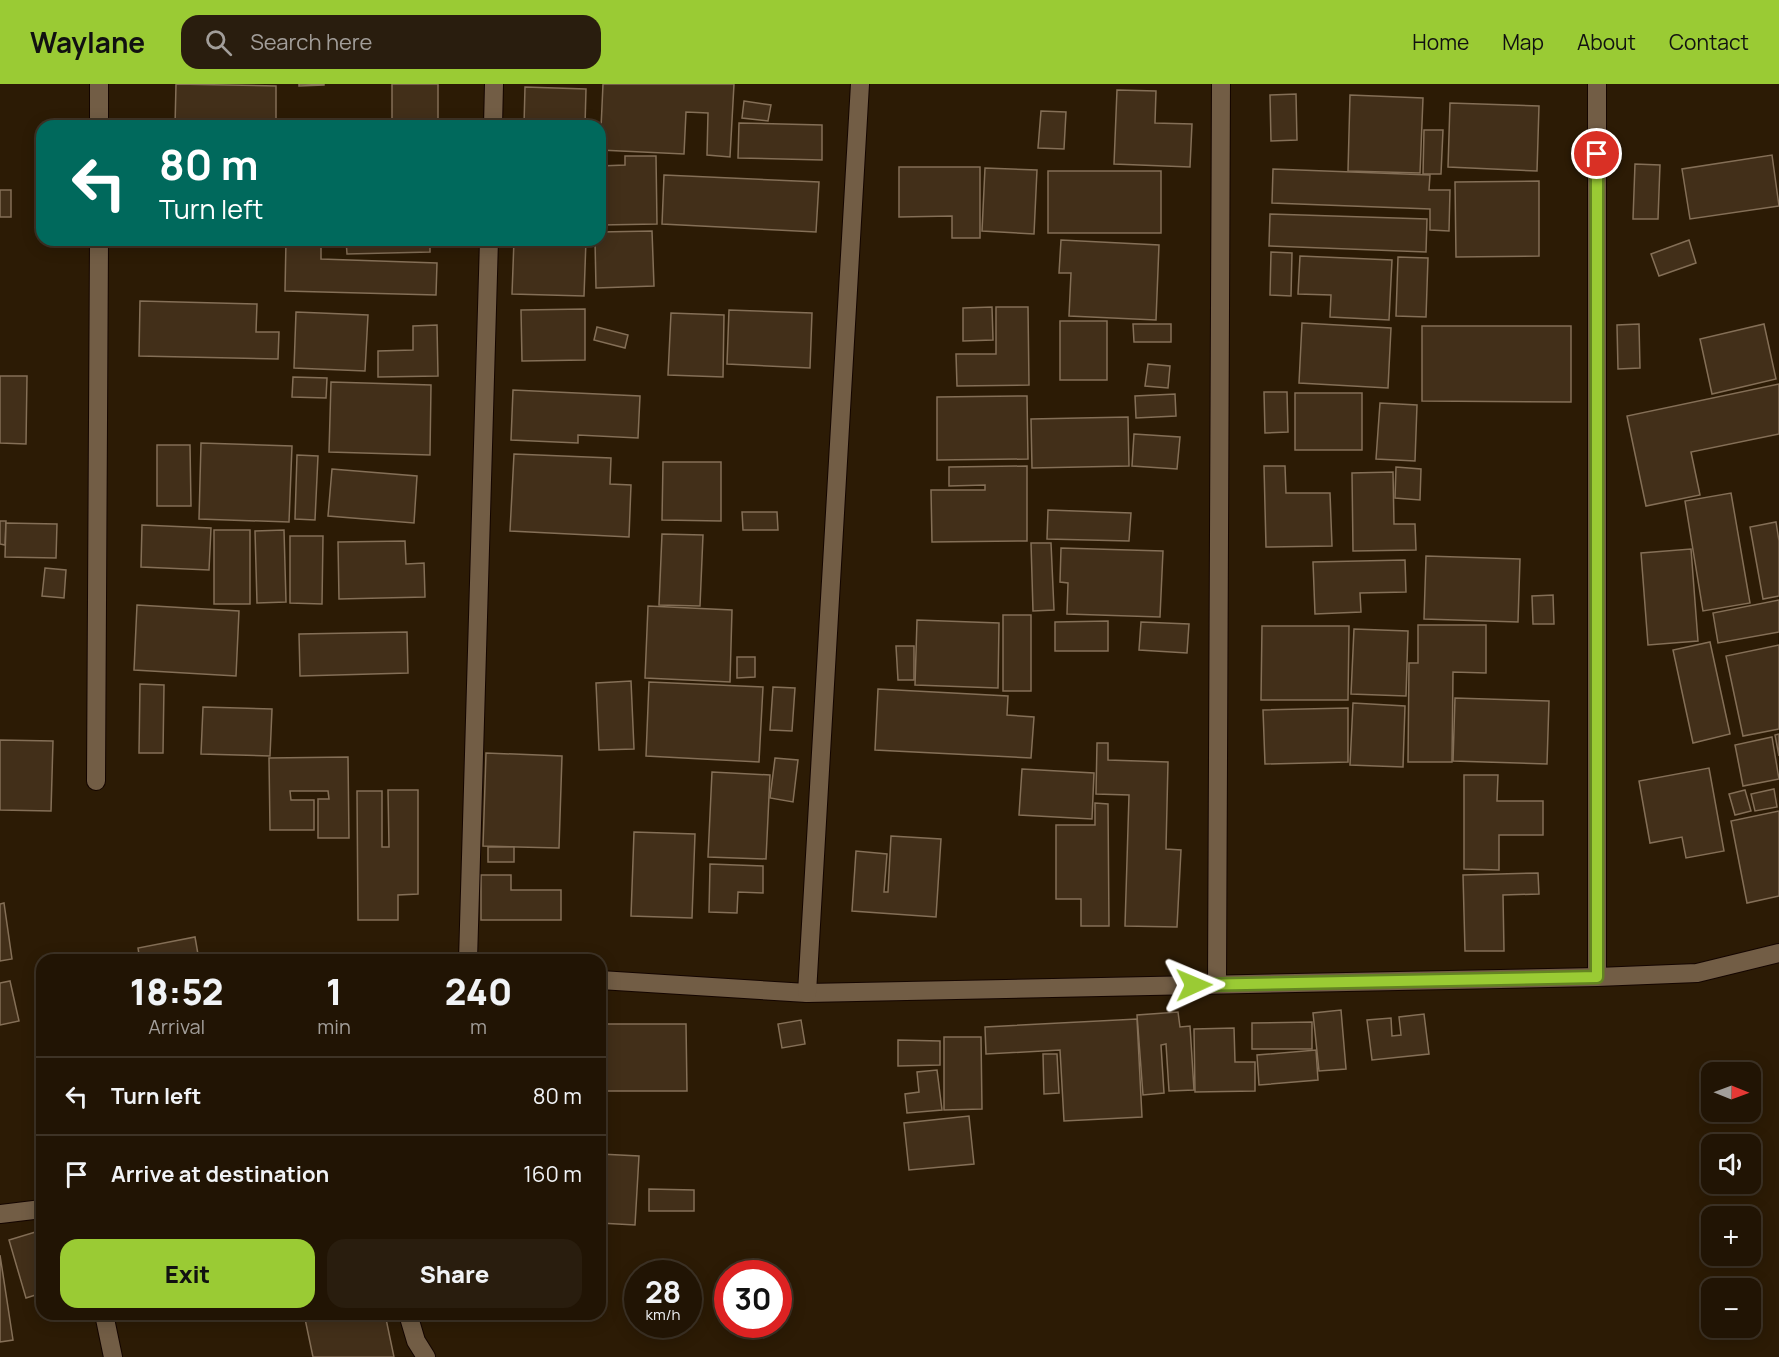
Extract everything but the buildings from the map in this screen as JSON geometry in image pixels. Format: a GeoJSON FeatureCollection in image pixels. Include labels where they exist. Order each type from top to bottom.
{"type":"FeatureCollection","features":[{"type":"Feature","properties":{"kind":"street"},"geometry":{"type":"LineString","coordinates":[[99,84],[99,120]]}},
{"type":"Feature","properties":{"kind":"street"},"geometry":{"type":"LineString","coordinates":[[493,120],[494,84]]}},
{"type":"Feature","properties":{"kind":"street"},"geometry":{"type":"LineString","coordinates":[[807,993],[860,84]]}},
{"type":"Feature","properties":{"kind":"street"},"geometry":{"type":"LineString","coordinates":[[1217,984],[1221,84]]}},
{"type":"Feature","properties":{"kind":"street"},"geometry":{"type":"LineString","coordinates":[[1597,84],[1597,977]]}},
{"type":"Feature","properties":{"kind":"street"},"geometry":{"type":"LineString","coordinates":[[96,781],[99,246]]}},
{"type":"Feature","properties":{"kind":"street"},"geometry":{"type":"LineString","coordinates":[[468,954],[489,246]]}},
{"type":"Feature","properties":{"kind":"street"},"geometry":{"type":"LineString","coordinates":[[606,980],[807,993],[1597,977],[1697,973],[1779,953]]}},
{"type":"Feature","properties":{"kind":"street"},"geometry":{"type":"LineString","coordinates":[[0,1214],[36,1210]]}},
{"type":"Feature","properties":{"kind":"street"},"geometry":{"type":"LineString","coordinates":[[105,1320],[113,1357]]}},
{"type":"Feature","properties":{"kind":"street"},"geometry":{"type":"LineString","coordinates":[[410,1320],[416,1341],[426,1357]]}},
{"type":"Feature","properties":{"kind":"route"},"geometry":{"type":"LineString","coordinates":[[1194,985],[1597,977],[1597,154]]}}]}
